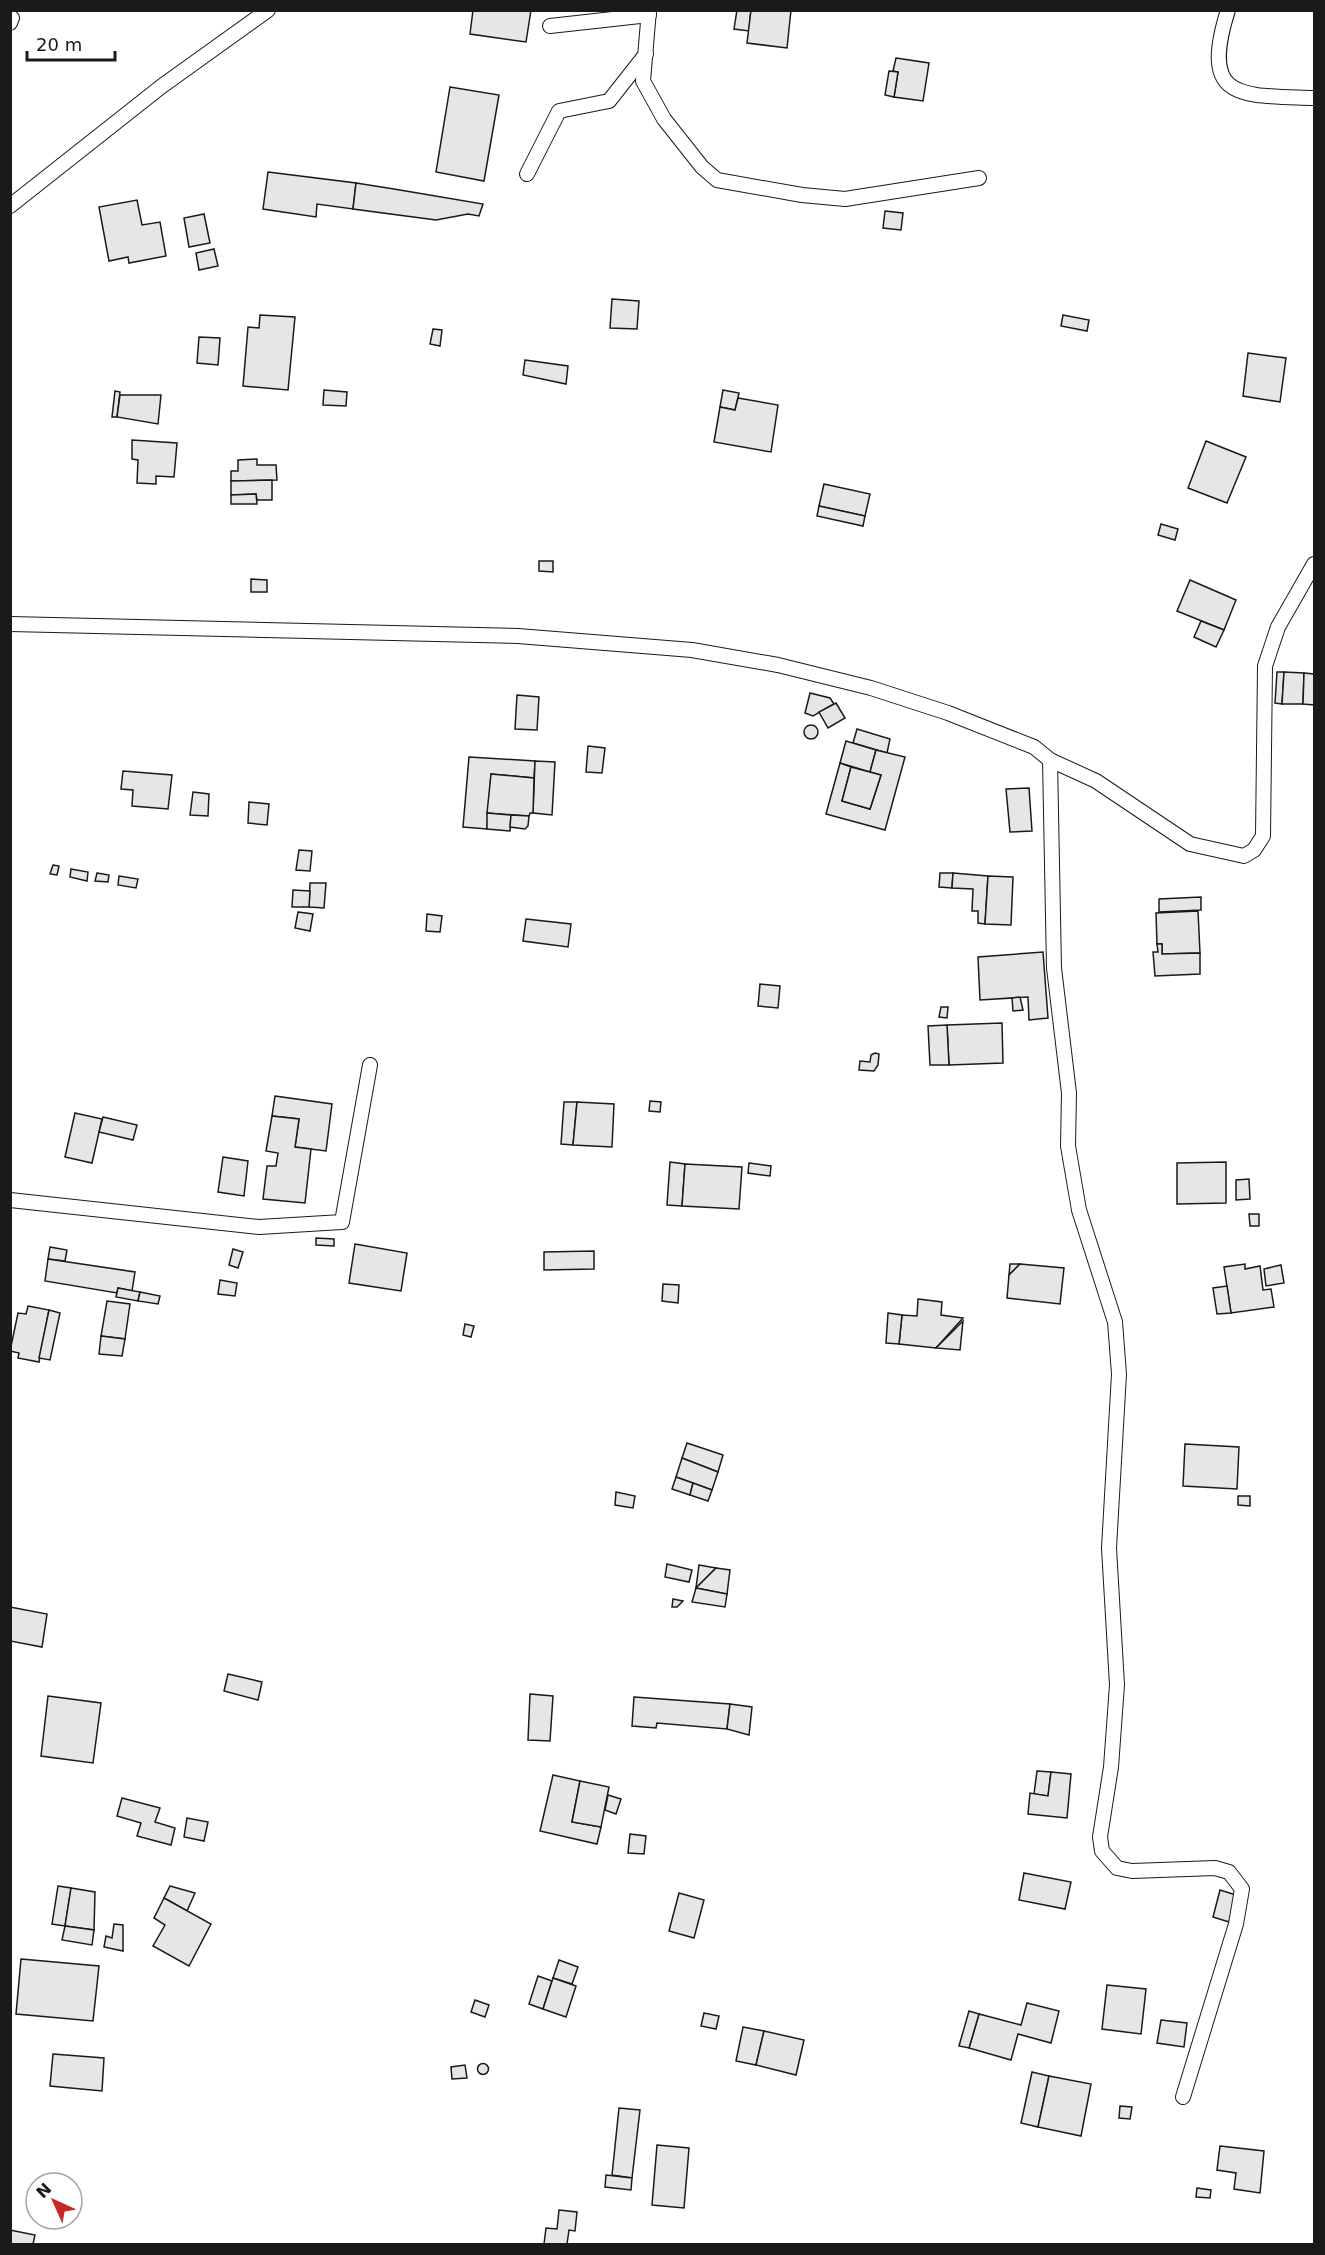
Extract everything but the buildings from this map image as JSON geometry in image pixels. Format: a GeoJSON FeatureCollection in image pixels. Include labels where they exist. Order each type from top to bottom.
{"type":"FeatureCollection","features":[{"type":"Feature","properties":{"kind":"lane"},"geometry":{"type":"LineString","coordinates":[[10,206],[162,86],[268,10]]}},
{"type":"Feature","properties":{"kind":"lane"},"geometry":{"type":"LineString","coordinates":[[1228,10],[1217,54],[1219,69],[1227,85],[1239,92],[1257,96],[1314,98]]}},
{"type":"Feature","properties":{"kind":"lane"},"geometry":{"type":"LineString","coordinates":[[550,26],[649,13],[643,81],[664,119],[702,167],[717,180],[802,195],[845,199],[979,178]]}},
{"type":"Feature","properties":{"kind":"lane"},"geometry":{"type":"LineString","coordinates":[[527,174],[559,111],[609,101],[646,54]]}},
{"type":"Feature","properties":{"kind":"lane"},"geometry":{"type":"LineString","coordinates":[[10,624],[519,636],[692,650],[778,665],[871,688],[948,713],[1034,747],[1050,760],[1096,781],[1190,844],[1244,856],[1254,850],[1263,836],[1265,666],[1278,627],[1314,564]]}},
{"type":"Feature","properties":{"kind":"lane"},"geometry":{"type":"LineString","coordinates":[[1050,760],[1054,968],[1069,1094],[1068,1146],[1079,1210],[1115,1322],[1119,1374],[1109,1548],[1117,1685],[1111,1767],[1100,1837],[1102,1851],[1117,1868],[1132,1871],[1222,1870],[1228,1872],[1242,1889],[1236,1924],[1183,2097]]}},
{"type":"Feature","properties":{"kind":"lane"},"geometry":{"type":"LineString","coordinates":[[10,1200],[259,1227],[342,1222],[370,1065]]}}]}
